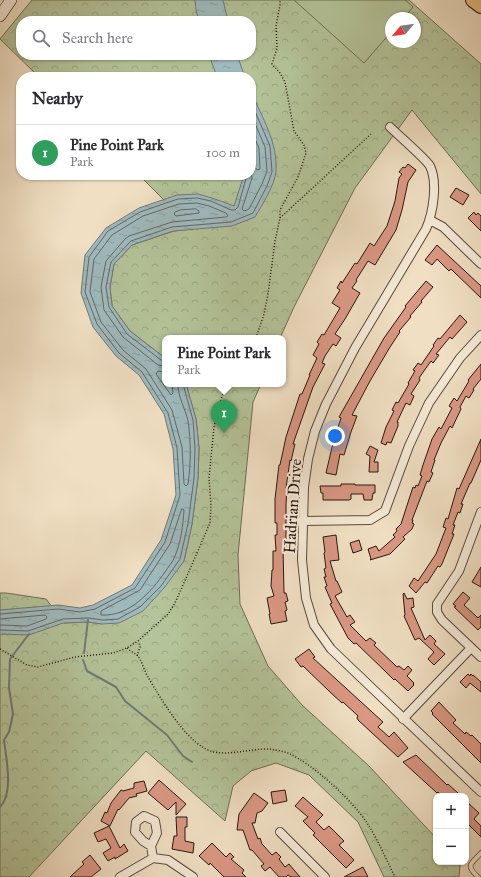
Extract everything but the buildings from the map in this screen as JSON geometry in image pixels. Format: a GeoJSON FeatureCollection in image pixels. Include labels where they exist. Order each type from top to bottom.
{"type":"FeatureCollection","features":[{"type":"Feature","properties":{"kind":"highway"},"geometry":{"type":"LineString","coordinates":[[473,0],[481,6]]}},
{"type":"Feature","properties":{"kind":"main road"},"geometry":{"type":"LineString","coordinates":[[0,11],[10,0]]}},
{"type":"Feature","properties":{"kind":"main road"},"geometry":{"type":"LineString","coordinates":[[0,16],[10,0]]}},
{"type":"Feature","properties":{"kind":"street","name":"Hadrian Drive"},"geometry":{"type":"LineString","coordinates":[[390,127],[430,165],[434,179],[434,194],[430,220],[355,348],[326,404],[315,430],[308,459],[304,487],[302,521],[302,560],[306,598],[314,625],[331,649],[481,792]]}},
{"type":"Feature","properties":{"kind":"street"},"geometry":{"type":"LineString","coordinates":[[430,220],[443,227],[481,264]]}},
{"type":"Feature","properties":{"kind":"street"},"geometry":{"type":"LineString","coordinates":[[302,521],[370,520],[385,511],[409,446],[429,403],[460,358],[481,335]]}},
{"type":"Feature","properties":{"kind":"street"},"geometry":{"type":"LineString","coordinates":[[481,512],[459,571],[450,586],[439,599],[436,608],[442,620],[481,657]]}},
{"type":"Feature","properties":{"kind":"street"},"geometry":{"type":"LineString","coordinates":[[403,719],[471,648]]}},
{"type":"Feature","properties":{"kind":"street"},"geometry":{"type":"LineString","coordinates":[[280,832],[325,877]]}},
{"type":"Feature","properties":{"kind":"street"},"geometry":{"type":"LineString","coordinates":[[151,846],[152,858]]}},
{"type":"Feature","properties":{"kind":"street"},"geometry":{"type":"LineString","coordinates":[[120,877],[152,858],[168,860],[193,877]]}},
{"type":"Feature","properties":{"kind":"lane"},"geometry":{"type":"LineString","coordinates":[[478,877],[470,870],[470,864],[481,853]]}},
{"type":"Feature","properties":{"kind":"path"},"geometry":{"type":"LineString","coordinates":[[257,335],[264,314],[280,218],[280,210],[302,169],[306,149],[294,131],[285,82],[280,73],[272,64],[277,48],[276,26],[280,0]]}},
{"type":"Feature","properties":{"kind":"path"},"geometry":{"type":"LineString","coordinates":[[280,218],[371,134]]}},
{"type":"Feature","properties":{"kind":"path"},"geometry":{"type":"LineString","coordinates":[[0,649],[27,665],[38,667],[75,657],[113,653],[127,648],[138,641],[172,609],[209,527],[211,514],[209,478],[214,427],[220,402],[226,387]]}},
{"type":"Feature","properties":{"kind":"path"},"geometry":{"type":"LineString","coordinates":[[137,656],[140,647],[138,641]]}},
{"type":"Feature","properties":{"kind":"path"},"geometry":{"type":"LineString","coordinates":[[127,648],[137,656],[147,676],[178,722],[192,738],[204,748],[216,753],[260,749],[279,751],[293,756],[322,777],[344,797],[366,821],[395,877]]}},
{"type":"Feature","properties":{"kind":"green space"},"geometry":{"type":"Polygon","coordinates":[[[32,0],[409,0],[481,64],[481,194],[412,110],[355,188],[294,307],[281,335],[162,335],[162,356],[130,331],[112,306],[110,287],[114,264],[132,245],[174,231],[191,229],[144,180],[256,180],[256,72],[34,72],[22,60],[256,60],[256,16],[19,16],[32,0]]]}},
{"type":"Feature","properties":{"kind":"green space"},"geometry":{"type":"Polygon","coordinates":[[[294,0],[405,0],[413,7],[409,12],[385,12],[385,39],[364,63],[294,0]]]}},
{"type":"Feature","properties":{"kind":"green space"},"geometry":{"type":"Polygon","coordinates":[[[16,20],[16,55],[0,39],[16,20]]]}},
{"type":"Feature","properties":{"kind":"green space"},"geometry":{"type":"Polygon","coordinates":[[[187,387],[260,387],[253,402],[238,555],[240,604],[268,666],[302,705],[369,766],[433,835],[433,865],[460,865],[459,877],[384,877],[358,822],[309,775],[276,763],[251,771],[233,786],[225,821],[146,751],[29,877],[0,877],[0,593],[46,599],[64,623],[88,622],[102,624],[184,561],[192,524],[198,478],[199,448],[196,419],[187,387]]]}},
{"type":"Feature","properties":{"kind":"water"},"geometry":{"type":"Polygon","coordinates":[[[195,0],[223,0],[227,16],[198,16],[195,0]]]}},
{"type":"Feature","properties":{"kind":"water"},"geometry":{"type":"Polygon","coordinates":[[[211,60],[239,60],[243,72],[215,72],[211,60]]]}},
{"type":"Feature","properties":{"kind":"water"},"geometry":{"type":"Polygon","coordinates":[[[256,103],[272,140],[276,161],[276,171],[268,195],[255,217],[232,226],[173,231],[132,245],[114,264],[110,287],[112,306],[130,331],[162,356],[162,387],[187,387],[196,419],[199,448],[198,478],[192,524],[184,561],[164,588],[143,611],[119,623],[63,623],[29,635],[0,634],[0,610],[58,605],[80,608],[93,605],[132,585],[161,540],[176,495],[173,449],[164,414],[139,375],[116,356],[93,327],[81,293],[85,255],[106,228],[139,208],[177,195],[198,194],[234,206],[242,180],[256,180],[256,103]]]}},
{"type":"Feature","properties":{"kind":"waterway"},"geometry":{"type":"LineString","coordinates":[[84,653],[88,620]]}},
{"type":"Feature","properties":{"kind":"waterway"},"geometry":{"type":"LineString","coordinates":[[0,807],[7,793],[8,784],[4,740],[9,732],[13,714],[9,688],[10,659],[29,634]]}},
{"type":"Feature","properties":{"kind":"waterway"},"geometry":{"type":"LineString","coordinates":[[83,660],[87,671],[116,687],[125,701],[167,735],[183,756],[192,762]]}},
{"type":"Feature","properties":{"kind":"place","name":"Pine Point Park"},"geometry":{"type":"Point","coordinates":[224,433]}}]}
